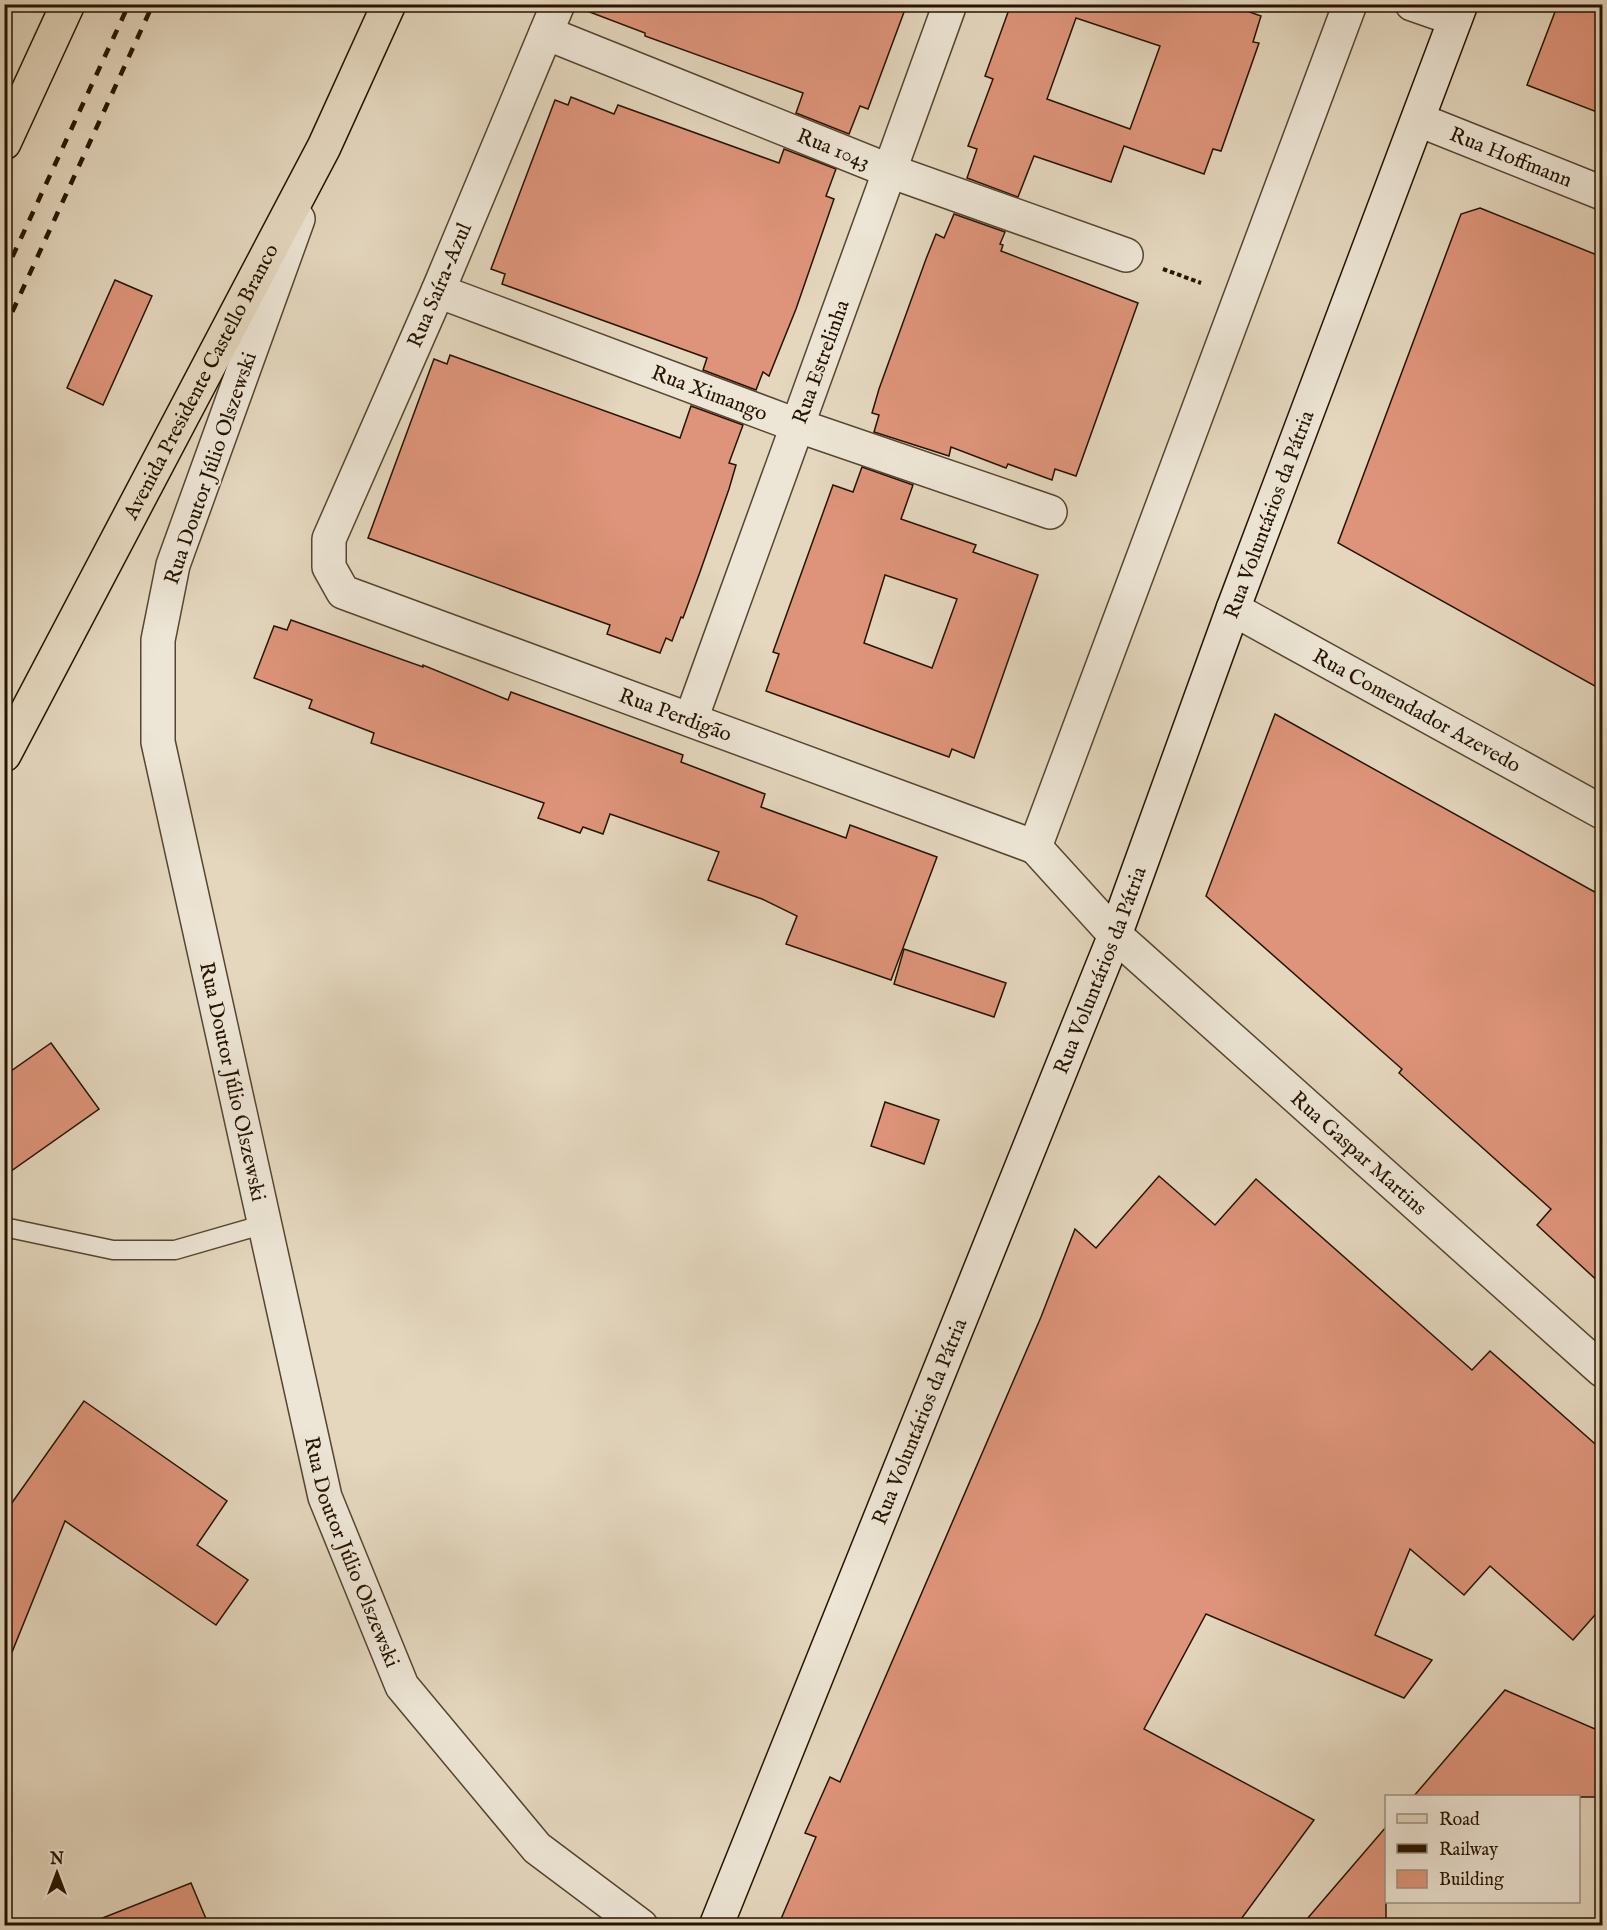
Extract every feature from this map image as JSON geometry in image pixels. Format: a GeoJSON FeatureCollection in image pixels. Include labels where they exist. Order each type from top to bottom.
{"type":"FeatureCollection","features":[{"type":"Feature","properties":{"kind":"main road"},"geometry":{"type":"LineString","coordinates":[[4,143],[68,4]]}},
{"type":"Feature","properties":{"kind":"main road","name":"Avenida Presidente Castello Branco"},"geometry":{"type":"LineString","coordinates":[[4,755],[324,147],[389,4]]}},
{"type":"Feature","properties":{"kind":"street","name":"Rua Estrelinha"},"geometry":{"type":"LineString","coordinates":[[691,719],[950,4]]}},
{"type":"Feature","properties":{"kind":"street"},"geometry":{"type":"LineString","coordinates":[[1035,847],[1350,4]]}},
{"type":"Feature","properties":{"kind":"street"},"geometry":{"type":"LineString","coordinates":[[1412,4],[1458,12]]}},
{"type":"Feature","properties":{"kind":"street","name":"Rua Voluntários da Pátria"},"geometry":{"type":"LineString","coordinates":[[716,1926],[1115,934],[1233,609],[1458,12]]}},
{"type":"Feature","properties":{"kind":"street","name":"Rua 1043"},"geometry":{"type":"LineString","coordinates":[[552,19],[890,171],[1126,255]]}},
{"type":"Feature","properties":{"kind":"street","name":"Rua Saíra-Azul"},"geometry":{"type":"LineString","coordinates":[[328,567],[329,539],[438,291],[552,19]]}},
{"type":"Feature","properties":{"kind":"street","name":"Rua Hoffmann"},"geometry":{"type":"LineString","coordinates":[[1419,120],[1602,192]]}},
{"type":"Feature","properties":{"kind":"street","name":"Rua Doutor Júlio Olszewski"},"geometry":{"type":"LineString","coordinates":[[324,147],[173,565],[158,640],[158,742],[325,1497],[402,1686],[537,1848],[641,1926]]}},
{"type":"Feature","properties":{"kind":"street","name":"Rua Ximango"},"geometry":{"type":"LineString","coordinates":[[438,291],[796,425],[1050,512]]}},
{"type":"Feature","properties":{"kind":"street","name":"Rua Perdigão"},"geometry":{"type":"LineString","coordinates":[[328,567],[343,591],[1035,847]]}},
{"type":"Feature","properties":{"kind":"street","name":"Rua Comendador Azevedo"},"geometry":{"type":"LineString","coordinates":[[1233,609],[1602,812]]}},
{"type":"Feature","properties":{"kind":"street","name":"Rua Gaspar Martins"},"geometry":{"type":"LineString","coordinates":[[1035,847],[1115,934],[1602,1370]]}},
{"type":"Feature","properties":{"kind":"lane"},"geometry":{"type":"LineString","coordinates":[[4,1227],[113,1250],[175,1250],[265,1224]]}},
{"type":"Feature","properties":{"kind":"path"},"geometry":{"type":"LineString","coordinates":[[1126,255],[1241,298]]}},
{"type":"Feature","properties":{"kind":"building"},"geometry":{"type":"Polygon","coordinates":[[[579,4],[907,4],[868,109],[860,106],[849,134],[796,113],[803,93],[645,36],[645,33],[579,8],[579,4]]]}},
{"type":"Feature","properties":{"kind":"building"},"geometry":{"type":"Polygon","coordinates":[[[1011,4],[1227,4],[1261,16],[1253,42],[1259,43],[1221,151],[1213,149],[1204,174],[1124,146],[1111,182],[1034,156],[1018,197],[967,178],[977,149],[968,146],[993,79],[985,76],[1011,4]],[[1076,18],[1047,99],[1130,129],[1160,46],[1076,18]]]}},
{"type":"Feature","properties":{"kind":"building"},"geometry":{"type":"Polygon","coordinates":[[[1558,4],[1602,4],[1602,114],[1527,85],[1558,4]]]}},
{"type":"Feature","properties":{"kind":"building"},"geometry":{"type":"Polygon","coordinates":[[[571,97],[614,114],[618,105],[779,163],[784,149],[836,169],[826,196],[834,199],[796,309],[769,376],[763,372],[756,390],[703,370],[707,358],[502,284],[505,274],[491,269],[555,100],[568,105],[571,97]]]}},
{"type":"Feature","properties":{"kind":"building"},"geometry":{"type":"Polygon","coordinates":[[[1480,208],[1602,257],[1602,690],[1338,543],[1461,214],[1480,208]]]}},
{"type":"Feature","properties":{"kind":"building"},"geometry":{"type":"Polygon","coordinates":[[[954,214],[1005,232],[1000,244],[1003,245],[1001,251],[1138,303],[1076,476],[1055,469],[1052,480],[1008,464],[1006,468],[951,447],[949,456],[874,432],[879,415],[872,413],[879,389],[926,259],[936,234],[944,238],[954,214]]]}},
{"type":"Feature","properties":{"kind":"building"},"geometry":{"type":"Polygon","coordinates":[[[115,280],[152,296],[103,405],[67,388],[115,280]]]}},
{"type":"Feature","properties":{"kind":"building"},"geometry":{"type":"Polygon","coordinates":[[[450,355],[680,438],[691,406],[743,425],[729,463],[736,465],[729,489],[700,572],[672,641],[666,638],[660,653],[607,634],[610,625],[368,538],[434,359],[447,364],[450,355]]]}},
{"type":"Feature","properties":{"kind":"building"},"geometry":{"type":"Polygon","coordinates":[[[862,467],[913,485],[901,519],[976,545],[973,552],[1038,575],[974,758],[952,749],[949,757],[766,691],[779,654],[773,652],[833,485],[853,492],[862,467]],[[885,575],[864,643],[932,668],[957,599],[885,575]]]}},
{"type":"Feature","properties":{"kind":"building"},"geometry":{"type":"Polygon","coordinates":[[[291,620],[423,667],[423,665],[508,700],[511,692],[683,755],[681,762],[765,794],[761,807],[846,838],[850,825],[937,857],[891,980],[786,944],[797,916],[762,899],[708,880],[719,852],[610,814],[603,834],[583,827],[580,833],[538,818],[544,803],[371,743],[374,733],[309,708],[312,700],[254,678],[274,626],[287,630],[291,620]]]}},
{"type":"Feature","properties":{"kind":"building"},"geometry":{"type":"Polygon","coordinates":[[[1275,714],[1602,896],[1602,1285],[1537,1225],[1551,1209],[1399,1073],[1402,1069],[1206,896],[1275,714]]]}},
{"type":"Feature","properties":{"kind":"building"},"geometry":{"type":"Polygon","coordinates":[[[904,949],[1006,983],[994,1017],[894,984],[904,949]]]}},
{"type":"Feature","properties":{"kind":"building"},"geometry":{"type":"Polygon","coordinates":[[[51,1043],[99,1109],[4,1176],[4,1076],[51,1043]]]}},
{"type":"Feature","properties":{"kind":"building"},"geometry":{"type":"Polygon","coordinates":[[[885,1102],[939,1120],[924,1164],[871,1146],[885,1102]]]}},
{"type":"Feature","properties":{"kind":"building"},"geometry":{"type":"Polygon","coordinates":[[[1159,1176],[1215,1225],[1256,1179],[1472,1370],[1490,1351],[1602,1450],[1602,1607],[1573,1640],[1490,1566],[1464,1595],[1410,1549],[1375,1635],[1432,1660],[1404,1698],[1206,1614],[1144,1729],[1314,1820],[1236,1926],[778,1926],[816,1837],[805,1833],[830,1777],[840,1782],[1041,1317],[1075,1229],[1096,1248],[1159,1176]]]}},
{"type":"Feature","properties":{"kind":"building"},"geometry":{"type":"Polygon","coordinates":[[[84,1401],[227,1501],[197,1545],[248,1580],[216,1625],[65,1521],[6,1667],[4,1667],[4,1514],[84,1401]]]}},
{"type":"Feature","properties":{"kind":"building"},"geometry":{"type":"Polygon","coordinates":[[[1505,1690],[1602,1732],[1602,1797],[1415,1795],[1505,1690]]]}},
{"type":"Feature","properties":{"kind":"building"},"geometry":{"type":"Polygon","coordinates":[[[1385,1828],[1386,1926],[1301,1926],[1385,1828]]]}},
{"type":"Feature","properties":{"kind":"building"},"geometry":{"type":"Polygon","coordinates":[[[191,1883],[209,1926],[91,1926],[90,1923],[191,1883]]]}},
{"type":"Feature","properties":{"kind":"railway"},"geometry":{"type":"LineString","coordinates":[[4,275],[129,4]]}},
{"type":"Feature","properties":{"kind":"railway"},"geometry":{"type":"LineString","coordinates":[[4,330],[153,4]]}}]}
